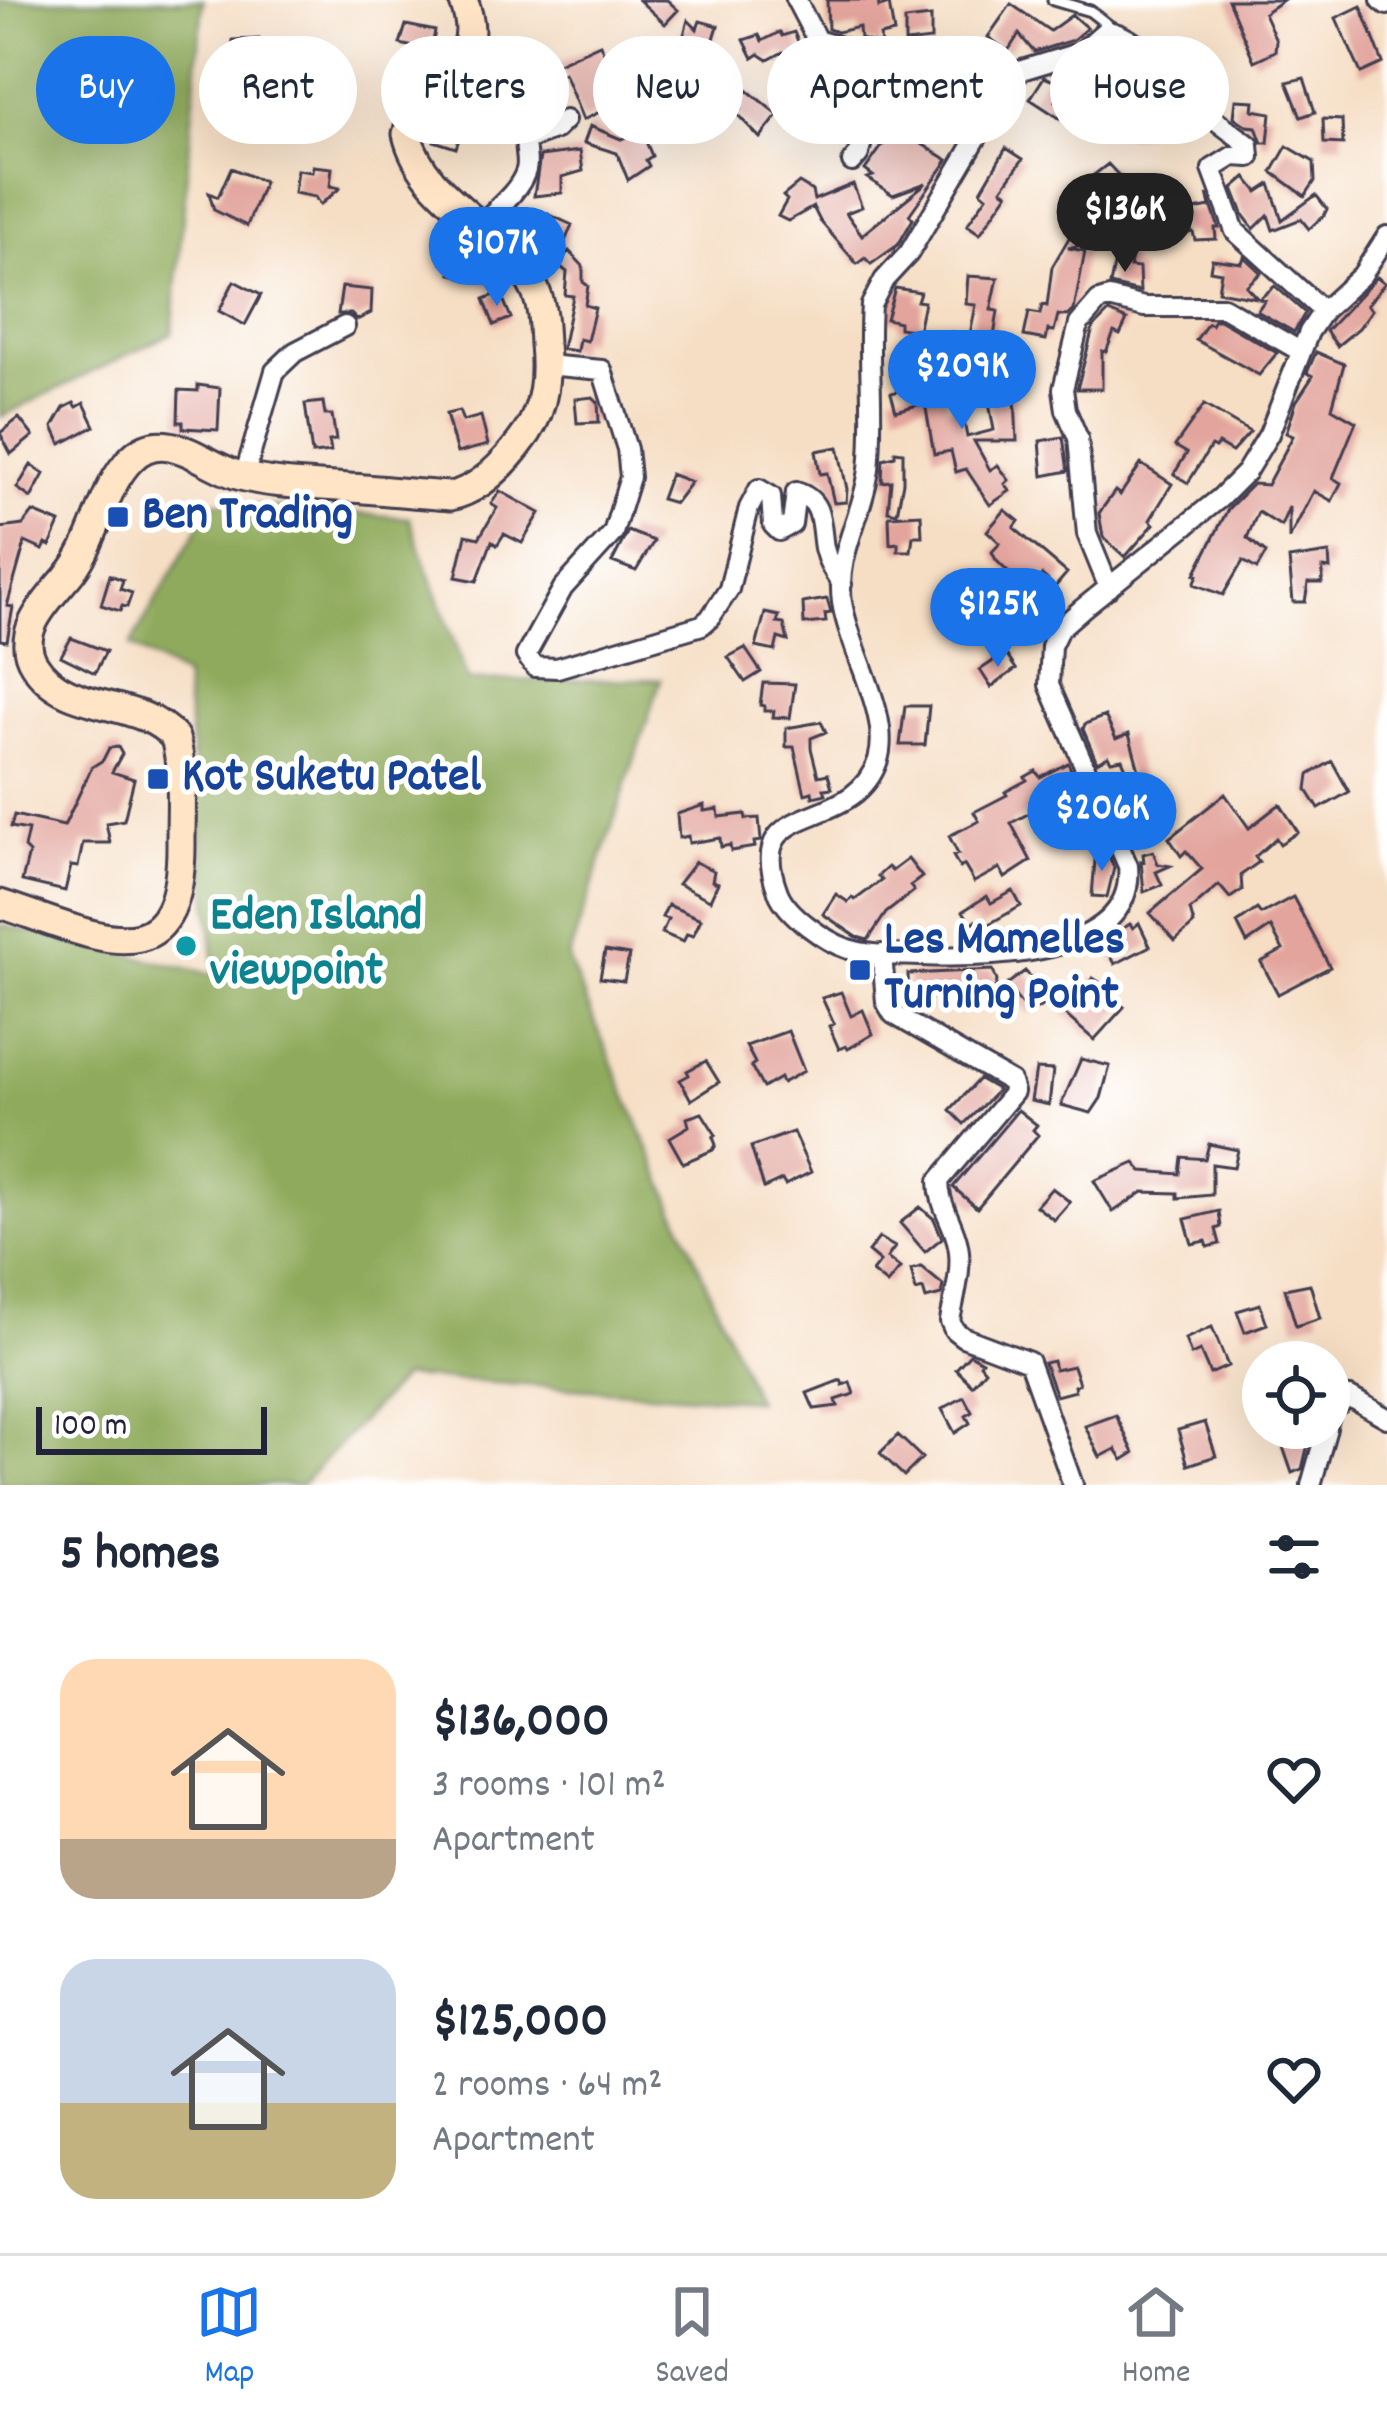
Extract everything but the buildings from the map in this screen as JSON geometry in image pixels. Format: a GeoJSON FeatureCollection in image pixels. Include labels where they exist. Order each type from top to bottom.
{"type":"FeatureCollection","features":[{"type":"Feature","properties":{"kind":"main road"},"geometry":{"type":"LineString","coordinates":[[0,904],[115,938],[158,931],[174,909],[182,867],[181,770],[175,738],[150,718],[86,700],[45,679],[30,658],[29,632],[86,551],[116,482],[134,455],[167,446],[244,477],[430,495],[467,493],[499,466],[530,428],[540,406],[546,365],[537,293],[508,250],[420,166],[407,134],[430,90],[470,46],[474,32],[463,0]]}},
{"type":"Feature","properties":{"kind":"street"},"geometry":{"type":"LineString","coordinates":[[796,0],[817,40],[870,56],[880,67],[859,154],[852,162]]}},
{"type":"Feature","properties":{"kind":"street"},"geometry":{"type":"LineString","coordinates":[[1323,311],[1234,231],[1213,169],[1233,156],[1250,157],[1249,145],[1214,119],[1134,42],[1118,32],[1105,31],[1066,60],[1022,70],[1008,85],[909,253],[884,280],[871,305],[868,474],[842,566],[842,584],[855,656],[874,697],[881,728],[878,761],[857,791],[832,809],[775,834],[769,846],[779,896],[806,924],[847,949],[974,958],[1043,952],[1100,925],[1124,900],[1130,886],[1128,866],[1048,685],[1051,646],[1059,629],[1246,472],[1269,434],[1300,351],[1323,311],[1362,275],[1387,236]]}},
{"type":"Feature","properties":{"kind":"street"},"geometry":{"type":"LineString","coordinates":[[480,224],[525,174],[525,144]]}},
{"type":"Feature","properties":{"kind":"street"},"geometry":{"type":"LineString","coordinates":[[1108,588],[1087,534],[1078,439],[1063,389],[1079,324],[1099,301],[1109,298],[1144,307],[1223,308],[1300,351]]}},
{"type":"Feature","properties":{"kind":"street"},"geometry":{"type":"LineString","coordinates":[[244,477],[275,371],[295,352],[345,326]]}},
{"type":"Feature","properties":{"kind":"street"},"geometry":{"type":"LineString","coordinates":[[546,365],[602,370],[627,449],[629,477],[614,533],[563,588],[526,656],[535,667],[557,668],[702,625],[729,589],[748,508],[758,489],[768,490],[771,496],[773,525],[779,531],[792,524],[796,492],[811,498],[824,526],[829,564],[842,584]]}},
{"type":"Feature","properties":{"kind":"street"},"geometry":{"type":"LineString","coordinates":[[882,954],[886,1002],[893,1013],[1011,1082],[1014,1092],[939,1181],[939,1200],[958,1242],[950,1321],[963,1337],[1029,1362],[1073,1485]]}},
{"type":"Feature","properties":{"kind":"street"},"geometry":{"type":"LineString","coordinates":[[1350,1397],[1387,1418]]}},
{"type":"Feature","properties":{"kind":"street"},"geometry":{"type":"LineString","coordinates":[[1311,1485],[1321,1449]]}},
{"type":"Feature","properties":{"kind":"lane"},"geometry":{"type":"LineString","coordinates":[[1053,0],[1090,11],[1118,32]]}},
{"type":"Feature","properties":{"kind":"green space"},"geometry":{"type":"Polygon","coordinates":[[[0,0],[203,0],[172,333],[0,417],[0,0]]]}},
{"type":"Feature","properties":{"kind":"green space"},"geometry":{"type":"Polygon","coordinates":[[[213,502],[409,518],[468,681],[661,679],[568,959],[756,1400],[403,1377],[301,1485],[0,1485],[0,925],[216,975],[184,677],[130,646],[213,502]]]}},
{"type":"Feature","properties":{"kind":"place","name":"Ben Trading"},"geometry":{"type":"Point","coordinates":[118,517]}},
{"type":"Feature","properties":{"kind":"place","name":"Kot Suketu Patel"},"geometry":{"type":"Point","coordinates":[158,779]}},
{"type":"Feature","properties":{"kind":"place","name":"Eden Island viewpoint"},"geometry":{"type":"Point","coordinates":[186,946]}},
{"type":"Feature","properties":{"kind":"place","name":"Les Mamelles Turning Point"},"geometry":{"type":"Point","coordinates":[860,970]}}]}
